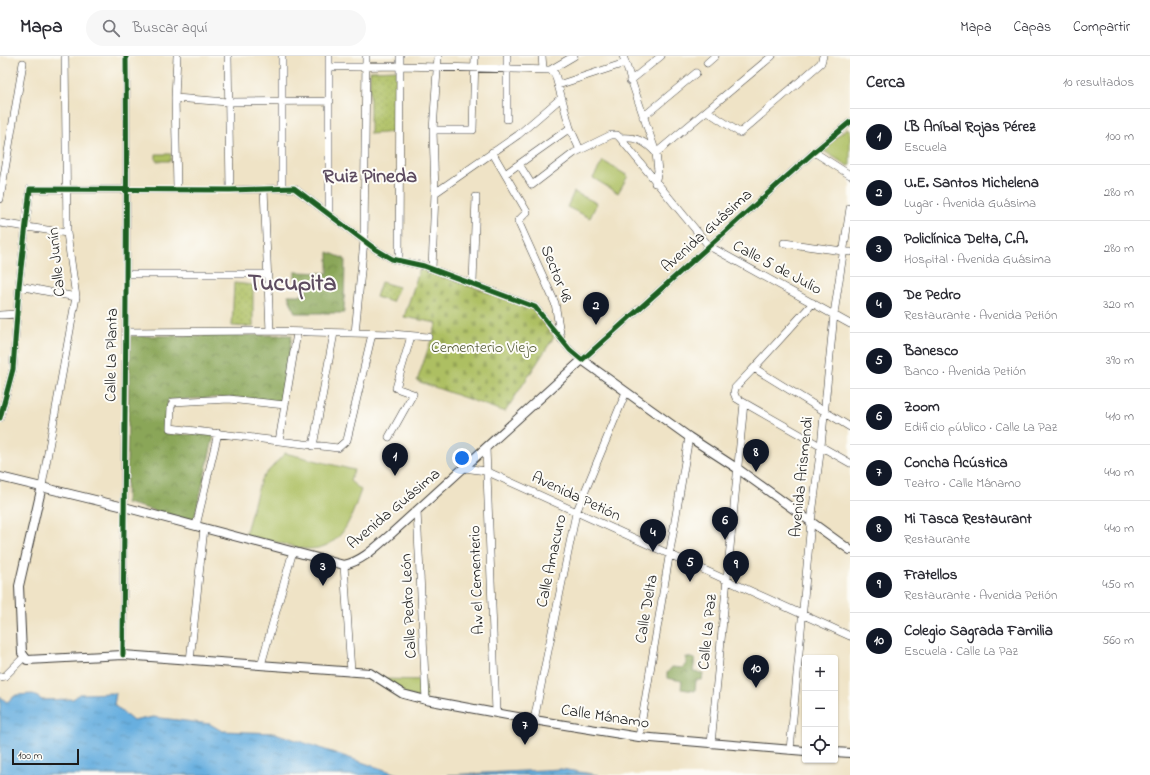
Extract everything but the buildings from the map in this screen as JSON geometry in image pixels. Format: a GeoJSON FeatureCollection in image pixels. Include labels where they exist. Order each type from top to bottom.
{"type":"FeatureCollection","features":[{"type":"Feature","properties":{"kind":"main road"},"geometry":{"type":"LineString","coordinates":[[582,360],[689,437],[738,469],[850,550]]}},
{"type":"Feature","properties":{"kind":"main road","name":"Avenida Guásima"},"geometry":{"type":"LineString","coordinates":[[0,477],[42,486],[344,565],[356,561],[368,554],[418,511],[582,360]]}},
{"type":"Feature","properties":{"kind":"main road"},"geometry":{"type":"LineString","coordinates":[[24,658],[19,586],[42,486]]}},
{"type":"Feature","properties":{"kind":"main road","name":"Calle Mánamo"},"geometry":{"type":"LineString","coordinates":[[24,658],[27,660],[123,655],[370,673],[404,694],[426,700],[534,720],[639,737],[802,751]]}},
{"type":"Feature","properties":{"kind":"main road"},"geometry":{"type":"LineString","coordinates":[[838,752],[850,753]]}},
{"type":"Feature","properties":{"kind":"street","name":"Calle Junín"},"geometry":{"type":"LineString","coordinates":[[42,486],[76,297],[67,233],[65,56]]}},
{"type":"Feature","properties":{"kind":"street","name":"Calle La Planta"},"geometry":{"type":"LineString","coordinates":[[123,655],[128,189],[126,56]]}},
{"type":"Feature","properties":{"kind":"street"},"geometry":{"type":"LineString","coordinates":[[176,56],[175,98],[177,188]]}},
{"type":"Feature","properties":{"kind":"street"},"geometry":{"type":"LineString","coordinates":[[228,56],[230,190]]}},
{"type":"Feature","properties":{"kind":"street"},"geometry":{"type":"LineString","coordinates":[[282,56],[282,188]]}},
{"type":"Feature","properties":{"kind":"street"},"geometry":{"type":"LineString","coordinates":[[329,56],[329,214]]}},
{"type":"Feature","properties":{"kind":"street"},"geometry":{"type":"LineString","coordinates":[[355,333],[364,241],[366,56]]}},
{"type":"Feature","properties":{"kind":"street"},"geometry":{"type":"LineString","coordinates":[[399,261],[400,56]]}},
{"type":"Feature","properties":{"kind":"street"},"geometry":{"type":"LineString","coordinates":[[432,269],[435,193],[433,130],[438,56]]}},
{"type":"Feature","properties":{"kind":"street"},"geometry":{"type":"LineString","coordinates":[[433,130],[473,130],[475,56]]}},
{"type":"Feature","properties":{"kind":"street"},"geometry":{"type":"LineString","coordinates":[[507,56],[507,119]]}},
{"type":"Feature","properties":{"kind":"street"},"geometry":{"type":"LineString","coordinates":[[542,56],[546,70]]}},
{"type":"Feature","properties":{"kind":"street"},"geometry":{"type":"LineString","coordinates":[[546,70],[574,56]]}},
{"type":"Feature","properties":{"kind":"street"},"geometry":{"type":"LineString","coordinates":[[630,81],[662,56]]}},
{"type":"Feature","properties":{"kind":"street"},"geometry":{"type":"LineString","coordinates":[[707,63],[715,56]]}},
{"type":"Feature","properties":{"kind":"street"},"geometry":{"type":"LineString","coordinates":[[707,111],[740,134],[821,62],[823,56]]}},
{"type":"Feature","properties":{"kind":"street"},"geometry":{"type":"LineString","coordinates":[[656,153],[769,57]]}},
{"type":"Feature","properties":{"kind":"street"},"geometry":{"type":"LineString","coordinates":[[558,85],[624,60],[656,153],[658,171],[655,183]]}},
{"type":"Feature","properties":{"kind":"street"},"geometry":{"type":"LineString","coordinates":[[0,199],[3,150],[22,63]]}},
{"type":"Feature","properties":{"kind":"street"},"geometry":{"type":"LineString","coordinates":[[329,67],[366,68],[401,66],[546,70],[555,74],[570,128],[580,150]]}},
{"type":"Feature","properties":{"kind":"street"},"geometry":{"type":"LineString","coordinates":[[643,117],[696,73]]}},
{"type":"Feature","properties":{"kind":"street"},"geometry":{"type":"LineString","coordinates":[[175,98],[228,102],[330,101]]}},
{"type":"Feature","properties":{"kind":"street"},"geometry":{"type":"LineString","coordinates":[[435,193],[518,134],[561,98]]}},
{"type":"Feature","properties":{"kind":"street","name":"Avenida Guásima"},"geometry":{"type":"LineString","coordinates":[[582,360],[814,152],[850,122]]}},
{"type":"Feature","properties":{"kind":"street"},"geometry":{"type":"LineString","coordinates":[[492,152],[505,174],[570,128]]}},
{"type":"Feature","properties":{"kind":"street"},"geometry":{"type":"LineString","coordinates":[[519,164],[532,185],[580,150],[611,136],[617,135],[620,138],[631,137],[641,140],[656,153]]}},
{"type":"Feature","properties":{"kind":"street","name":"Calle 5 de Julio"},"geometry":{"type":"LineString","coordinates":[[620,138],[655,183],[709,246],[850,324]]}},
{"type":"Feature","properties":{"kind":"street"},"geometry":{"type":"LineString","coordinates":[[814,152],[850,175]]}},
{"type":"Feature","properties":{"kind":"street","name":"Sector 48"},"geometry":{"type":"LineString","coordinates":[[505,174],[527,212],[518,221],[555,303],[561,339]]}},
{"type":"Feature","properties":{"kind":"street"},"geometry":{"type":"LineString","coordinates":[[0,418],[13,369],[19,286],[30,189],[66,190],[177,188],[230,190],[294,188],[384,255],[399,261],[432,269],[535,306],[570,350],[582,360]]}},
{"type":"Feature","properties":{"kind":"street"},"geometry":{"type":"LineString","coordinates":[[264,189],[270,331]]}},
{"type":"Feature","properties":{"kind":"street"},"geometry":{"type":"LineString","coordinates":[[473,283],[476,198]]}},
{"type":"Feature","properties":{"kind":"street","name":"Avenida Arismendi"},"geometry":{"type":"LineString","coordinates":[[790,750],[811,522],[821,446],[834,314],[847,252],[850,208]]}},
{"type":"Feature","properties":{"kind":"street"},"geometry":{"type":"LineString","coordinates":[[0,223],[25,228],[67,233]]}},
{"type":"Feature","properties":{"kind":"street"},"geometry":{"type":"LineString","coordinates":[[784,243],[847,252]]}},
{"type":"Feature","properties":{"kind":"street"},"geometry":{"type":"LineString","coordinates":[[127,274],[268,274]]}},
{"type":"Feature","properties":{"kind":"street"},"geometry":{"type":"LineString","coordinates":[[19,286],[76,297]]}},
{"type":"Feature","properties":{"kind":"street"},"geometry":{"type":"LineString","coordinates":[[813,303],[735,388],[734,393],[736,398],[850,463]]}},
{"type":"Feature","properties":{"kind":"street"},"geometry":{"type":"LineString","coordinates":[[0,315],[17,314]]}},
{"type":"Feature","properties":{"kind":"street"},"geometry":{"type":"LineString","coordinates":[[126,332],[270,331],[297,333],[355,333],[428,337]]}},
{"type":"Feature","properties":{"kind":"street"},"geometry":{"type":"LineString","coordinates":[[279,440],[297,333]]}},
{"type":"Feature","properties":{"kind":"street"},"geometry":{"type":"LineString","coordinates":[[313,446],[334,333]]}},
{"type":"Feature","properties":{"kind":"street"},"geometry":{"type":"LineString","coordinates":[[285,405],[229,399],[173,402],[171,407],[170,428],[338,448],[347,440],[372,334]]}},
{"type":"Feature","properties":{"kind":"street"},"geometry":{"type":"LineString","coordinates":[[389,437],[413,394],[396,388],[411,336]]}},
{"type":"Feature","properties":{"kind":"street"},"geometry":{"type":"LineString","coordinates":[[754,368],[850,427]]}},
{"type":"Feature","properties":{"kind":"street","name":"Calle Amacuro"},"geometry":{"type":"LineString","coordinates":[[534,720],[576,513],[626,392]]}},
{"type":"Feature","properties":{"kind":"street","name":"Calle La Paz"},"geometry":{"type":"LineString","coordinates":[[711,744],[744,402]]}},
{"type":"Feature","properties":{"kind":"street"},"geometry":{"type":"LineString","coordinates":[[190,660],[200,527],[218,433]]}},
{"type":"Feature","properties":{"kind":"street","name":"Calle Delta"},"geometry":{"type":"LineString","coordinates":[[639,737],[689,437]]}},
{"type":"Feature","properties":{"kind":"street","name":"A.v el Cementerio"},"geometry":{"type":"LineString","coordinates":[[486,448],[496,712]]}},
{"type":"Feature","properties":{"kind":"street","name":"Avenida Petión"},"geometry":{"type":"LineString","coordinates":[[464,468],[486,471],[727,582],[803,614],[850,636]]}},
{"type":"Feature","properties":{"kind":"street","name":"Calle Pedro León"},"geometry":{"type":"LineString","coordinates":[[418,511],[426,700]]}},
{"type":"Feature","properties":{"kind":"street"},"geometry":{"type":"LineString","coordinates":[[261,665],[293,551]]}},
{"type":"Feature","properties":{"kind":"street"},"geometry":{"type":"LineString","coordinates":[[344,565],[351,672]]}},
{"type":"Feature","properties":{"kind":"street"},"geometry":{"type":"LineString","coordinates":[[0,677],[5,676],[24,658]]}},
{"type":"Feature","properties":{"kind":"green space"},"geometry":{"type":"Polygon","coordinates":[[[398,70],[396,132],[370,134],[370,71],[398,70]]]}},
{"type":"Feature","properties":{"kind":"green space"},"geometry":{"type":"Polygon","coordinates":[[[846,129],[850,129],[850,165],[848,166],[824,151],[826,146],[846,129]]]}},
{"type":"Feature","properties":{"kind":"green space"},"geometry":{"type":"Polygon","coordinates":[[[156,154],[171,154],[171,161],[156,161],[156,154]]]}},
{"type":"Feature","properties":{"kind":"green space"},"geometry":{"type":"Polygon","coordinates":[[[603,161],[628,176],[618,193],[593,178],[603,161]]]}},
{"type":"Feature","properties":{"kind":"green space"},"geometry":{"type":"Polygon","coordinates":[[[574,192],[597,203],[590,218],[567,207],[574,192]]]}},
{"type":"Feature","properties":{"kind":"green space"},"geometry":{"type":"Polygon","coordinates":[[[328,252],[345,259],[344,313],[295,313],[288,295],[306,295],[306,282],[295,281],[295,272],[328,273],[328,252]]]}},
{"type":"Feature","properties":{"kind":"green space","name":"Cementerio Viejo"},"geometry":{"type":"Polygon","coordinates":[[[420,268],[532,308],[554,337],[505,412],[417,381],[437,323],[404,317],[420,268]]]}},
{"type":"Feature","properties":{"kind":"green space"},"geometry":{"type":"Polygon","coordinates":[[[381,282],[399,287],[392,302],[376,297],[381,282]]]}},
{"type":"Feature","properties":{"kind":"green space"},"geometry":{"type":"Polygon","coordinates":[[[234,283],[253,285],[253,327],[232,326],[234,283]]]}},
{"type":"Feature","properties":{"kind":"green space"},"geometry":{"type":"Polygon","coordinates":[[[292,335],[282,402],[230,397],[168,400],[165,434],[214,435],[194,521],[126,503],[130,336],[292,335]]]}},
{"type":"Feature","properties":{"kind":"green space"},"geometry":{"type":"Polygon","coordinates":[[[285,453],[354,470],[350,481],[361,490],[353,512],[343,531],[337,539],[328,544],[318,548],[305,549],[245,535],[261,479],[285,453]]]}},
{"type":"Feature","properties":{"kind":"green space"},"geometry":{"type":"Polygon","coordinates":[[[686,657],[695,659],[693,672],[703,673],[702,680],[696,680],[695,691],[681,689],[682,681],[667,678],[667,673],[672,667],[682,668],[686,664],[686,657]]]}},
{"type":"Feature","properties":{"kind":"green space"},"geometry":{"type":"Polygon","coordinates":[[[383,679],[425,680],[426,700],[403,694],[383,679]]]}},
{"type":"Feature","properties":{"kind":"water"},"geometry":{"type":"Polygon","coordinates":[[[116,693],[114,705],[133,721],[153,717],[210,724],[222,731],[275,733],[400,775],[0,775],[0,697],[7,702],[16,695],[33,694],[42,700],[73,699],[79,694],[116,693]]]}},
{"type":"Feature","properties":{"kind":"water"},"geometry":{"type":"Polygon","coordinates":[[[561,769],[598,775],[448,775],[561,769]]]}},
{"type":"Feature","properties":{"kind":"cycle path"},"geometry":{"type":"LineString","coordinates":[[123,655],[126,56]]}},
{"type":"Feature","properties":{"kind":"cycle path"},"geometry":{"type":"LineString","coordinates":[[0,418],[13,369],[19,286],[30,189],[230,190],[294,188],[375,249],[392,259],[424,266],[535,307],[570,350],[582,360],[814,152],[850,122]]}},
{"type":"Feature","properties":{"kind":"place","name":"U.E. Santos Michelena"},"geometry":{"type":"Point","coordinates":[596,325]}},
{"type":"Feature","properties":{"kind":"place","name":"Mi Tasca Restaurant"},"geometry":{"type":"Point","coordinates":[756,472]}},
{"type":"Feature","properties":{"kind":"place","name":"LB Aníbal Rojas Pérez"},"geometry":{"type":"Point","coordinates":[395,476]}},
{"type":"Feature","properties":{"kind":"place","name":"Zoom"},"geometry":{"type":"Point","coordinates":[725,540]}},
{"type":"Feature","properties":{"kind":"place","name":"De Pedro"},"geometry":{"type":"Point","coordinates":[653,552]}},
{"type":"Feature","properties":{"kind":"place","name":"Banesco"},"geometry":{"type":"Point","coordinates":[690,582]}},
{"type":"Feature","properties":{"kind":"place","name":"Fratellos"},"geometry":{"type":"Point","coordinates":[736,584]}},
{"type":"Feature","properties":{"kind":"place","name":"Policlínica Delta, C.A."},"geometry":{"type":"Point","coordinates":[323,586]}},
{"type":"Feature","properties":{"kind":"place","name":"Colegio Sagrada Familia"},"geometry":{"type":"Point","coordinates":[756,688]}},
{"type":"Feature","properties":{"kind":"place","name":"Concha Acústica"},"geometry":{"type":"Point","coordinates":[525,745]}},
{"type":"Feature","properties":{"kind":"district","name":"Ruiz Pineda"},"geometry":{"type":"Point","coordinates":[370,177]}},
{"type":"Feature","properties":{"kind":"district","name":"Tucupita"},"geometry":{"type":"Point","coordinates":[292,284]}}]}
